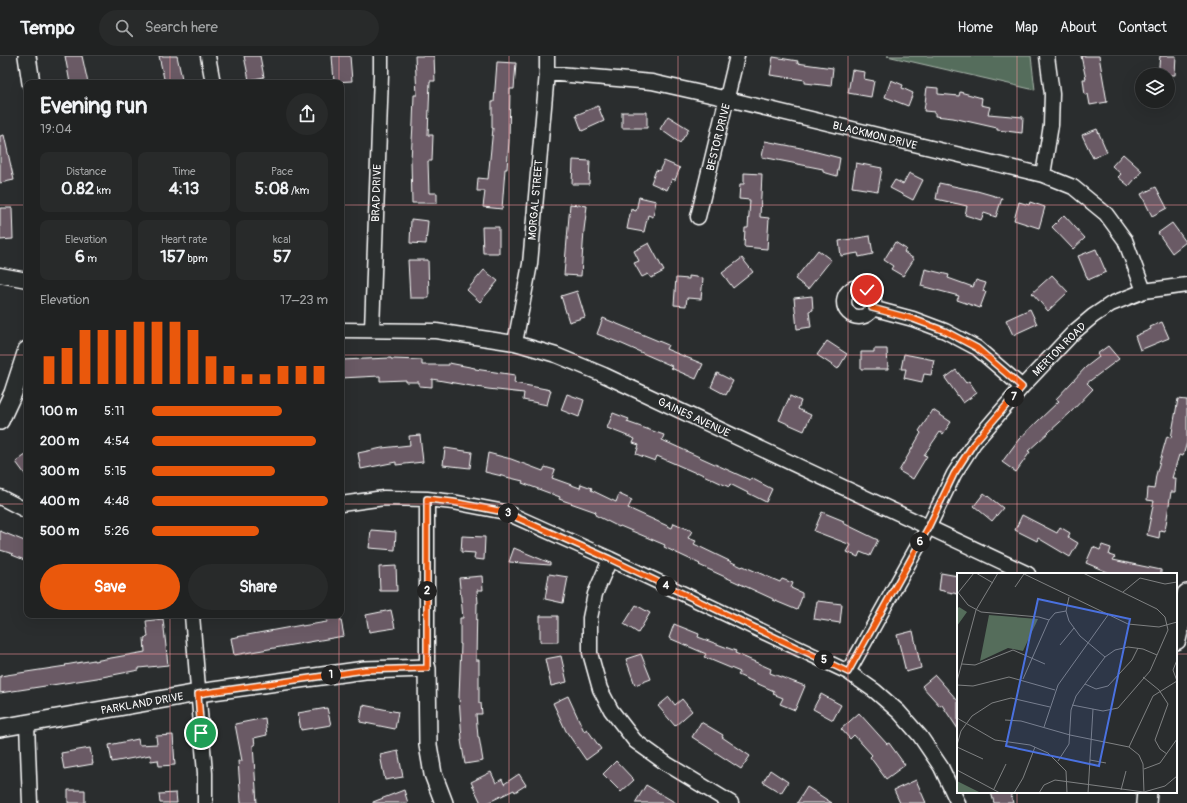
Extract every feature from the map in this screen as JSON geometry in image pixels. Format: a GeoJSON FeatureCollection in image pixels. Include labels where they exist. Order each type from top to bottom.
{"type":"FeatureCollection","features":[{"type":"Feature","properties":{"kind":"main road"},"geometry":{"type":"LineString","coordinates":[[1177,631],[1187,594]]}},
{"type":"Feature","properties":{"kind":"main road"},"geometry":{"type":"LineString","coordinates":[[1146,803],[1147,793]]}},
{"type":"Feature","properties":{"kind":"street"},"geometry":{"type":"LineString","coordinates":[[26,56],[30,80]]}},
{"type":"Feature","properties":{"kind":"street"},"geometry":{"type":"LineString","coordinates":[[208,56],[212,80]]}},
{"type":"Feature","properties":{"kind":"street","name":"BRAD DRIVE"},"geometry":{"type":"LineString","coordinates":[[372,330],[381,56]]}},
{"type":"Feature","properties":{"kind":"street","name":"MORGAL STREET"},"geometry":{"type":"LineString","coordinates":[[515,343],[530,264],[547,73],[547,56]]}},
{"type":"Feature","properties":{"kind":"street","name":"BESTOR DRIVE"},"geometry":{"type":"LineString","coordinates":[[698,217],[728,99],[737,56]]}},
{"type":"Feature","properties":{"kind":"street"},"geometry":{"type":"LineString","coordinates":[[1043,175],[1051,125],[1052,94],[1047,56]]}},
{"type":"Feature","properties":{"kind":"street","name":"BLACKMON DRIVE"},"geometry":{"type":"LineString","coordinates":[[547,73],[652,82],[1043,175],[1073,186],[1106,214],[1125,240],[1144,291]]}},
{"type":"Feature","properties":{"kind":"street"},"geometry":{"type":"LineString","coordinates":[[0,275],[24,279]]}},
{"type":"Feature","properties":{"kind":"street","name":"MERTON ROAD"},"geometry":{"type":"LineString","coordinates":[[848,672],[928,528],[954,474],[974,443],[1022,387],[1074,332],[1110,304],[1144,291],[1187,286]]}},
{"type":"Feature","properties":{"kind":"street"},"geometry":{"type":"LineString","coordinates":[[872,308],[913,319],[945,331],[977,348],[1022,387]]}},
{"type":"Feature","properties":{"kind":"street","name":"GAINES AVENUE"},"geometry":{"type":"LineString","coordinates":[[344,330],[436,331],[515,343],[556,355],[604,374],[1026,573]]}},
{"type":"Feature","properties":{"kind":"street"},"geometry":{"type":"LineString","coordinates":[[0,421],[13,393],[24,359]]}},
{"type":"Feature","properties":{"kind":"street"},"geometry":{"type":"LineString","coordinates":[[0,496],[24,509]]}},
{"type":"Feature","properties":{"kind":"street"},"geometry":{"type":"LineString","coordinates":[[344,504],[384,498],[427,499],[453,502],[504,512],[610,559],[848,672],[875,691],[900,712],[920,736],[941,767],[958,803]]}},
{"type":"Feature","properties":{"kind":"street"},"geometry":{"type":"LineString","coordinates":[[427,499],[428,744],[433,774],[444,803]]}},
{"type":"Feature","properties":{"kind":"street"},"geometry":{"type":"LineString","coordinates":[[610,559],[595,594],[590,618],[590,654],[600,689],[611,710],[635,740],[667,764],[731,803]]}},
{"type":"Feature","properties":{"kind":"street"},"geometry":{"type":"LineString","coordinates":[[192,618],[205,773],[205,803]]}},
{"type":"Feature","properties":{"kind":"street","name":"PARKLAND DRIVE"},"geometry":{"type":"LineString","coordinates":[[0,728],[198,694],[365,670],[427,668]]}},
{"type":"Feature","properties":{"kind":"street"},"geometry":{"type":"LineString","coordinates":[[27,724],[30,803]]}},
{"type":"Feature","properties":{"kind":"green space"},"geometry":{"type":"Polygon","coordinates":[[[887,56],[1031,56],[1035,90],[887,56]]]}},
{"type":"Feature","properties":{"kind":"building"},"geometry":{"type":"Polygon","coordinates":[[[65,56],[82,56],[87,80],[69,80],[65,56]]]}},
{"type":"Feature","properties":{"kind":"building"},"geometry":{"type":"Polygon","coordinates":[[[159,56],[177,56],[182,80],[164,80],[159,56]]]}},
{"type":"Feature","properties":{"kind":"building"},"geometry":{"type":"Polygon","coordinates":[[[244,56],[260,56],[264,77],[249,80],[244,56]]]}},
{"type":"Feature","properties":{"kind":"building"},"geometry":{"type":"Polygon","coordinates":[[[332,56],[350,56],[352,81],[334,80],[332,56]]]}},
{"type":"Feature","properties":{"kind":"building"},"geometry":{"type":"Polygon","coordinates":[[[415,56],[434,56],[435,81],[430,81],[428,135],[433,135],[432,161],[428,161],[429,193],[437,193],[437,203],[412,203],[411,160],[414,95],[417,95],[415,56]]]}},
{"type":"Feature","properties":{"kind":"building"},"geometry":{"type":"Polygon","coordinates":[[[1081,56],[1099,56],[1107,102],[1090,105],[1088,94],[1085,95],[1083,79],[1086,79],[1081,56]]]}},
{"type":"Feature","properties":{"kind":"building"},"geometry":{"type":"Polygon","coordinates":[[[1160,56],[1176,56],[1175,75],[1175,68],[1159,68],[1160,56]]]}},
{"type":"Feature","properties":{"kind":"building"},"geometry":{"type":"Polygon","coordinates":[[[773,57],[798,61],[797,63],[833,68],[831,86],[805,83],[805,80],[770,75],[773,57]]]}},
{"type":"Feature","properties":{"kind":"building"},"geometry":{"type":"Polygon","coordinates":[[[497,62],[516,63],[514,89],[510,89],[509,141],[502,209],[483,207],[485,191],[477,191],[478,178],[488,179],[493,128],[492,102],[494,102],[497,62]]]}},
{"type":"Feature","properties":{"kind":"building"},"geometry":{"type":"Polygon","coordinates":[[[852,70],[865,72],[864,79],[874,81],[871,97],[848,93],[852,70]]]}},
{"type":"Feature","properties":{"kind":"building"},"geometry":{"type":"Polygon","coordinates":[[[891,80],[903,85],[902,88],[913,93],[908,106],[885,97],[891,80]]]}},
{"type":"Feature","properties":{"kind":"building"},"geometry":{"type":"Polygon","coordinates":[[[927,87],[938,88],[938,94],[959,96],[960,92],[982,98],[981,105],[990,107],[988,114],[1023,117],[1022,133],[997,130],[997,128],[953,118],[935,116],[935,112],[924,111],[927,87]]]}},
{"type":"Feature","properties":{"kind":"building"},"geometry":{"type":"Polygon","coordinates":[[[598,106],[604,121],[582,131],[576,115],[598,106]]]}},
{"type":"Feature","properties":{"kind":"building"},"geometry":{"type":"Polygon","coordinates":[[[622,112],[647,112],[647,128],[622,128],[622,112]]]}},
{"type":"Feature","properties":{"kind":"building"},"geometry":{"type":"Polygon","coordinates":[[[668,116],[689,129],[680,143],[660,129],[668,116]]]}},
{"type":"Feature","properties":{"kind":"building"},"geometry":{"type":"Polygon","coordinates":[[[1097,129],[1107,152],[1093,158],[1082,135],[1097,129]]]}},
{"type":"Feature","properties":{"kind":"building"},"geometry":{"type":"Polygon","coordinates":[[[4,135],[14,180],[0,183],[0,136],[4,135]]]}},
{"type":"Feature","properties":{"kind":"building"},"geometry":{"type":"Polygon","coordinates":[[[765,141],[840,158],[837,176],[823,172],[823,169],[762,157],[765,141]]]}},
{"type":"Feature","properties":{"kind":"building"},"geometry":{"type":"Polygon","coordinates":[[[1123,154],[1142,171],[1129,186],[1118,177],[1121,174],[1112,166],[1123,154]]]}},
{"type":"Feature","properties":{"kind":"building"},"geometry":{"type":"Polygon","coordinates":[[[573,160],[590,161],[589,184],[572,184],[573,160]]]}},
{"type":"Feature","properties":{"kind":"building"},"geometry":{"type":"Polygon","coordinates":[[[664,161],[680,168],[675,180],[672,179],[667,190],[651,183],[656,170],[659,171],[664,161]]]}},
{"type":"Feature","properties":{"kind":"building"},"geometry":{"type":"Polygon","coordinates":[[[856,163],[882,168],[878,191],[852,187],[856,163]]]}},
{"type":"Feature","properties":{"kind":"building"},"geometry":{"type":"Polygon","coordinates":[[[744,173],[762,174],[760,217],[769,218],[767,249],[744,247],[745,228],[748,228],[750,200],[739,199],[740,184],[744,184],[744,173]]]}},
{"type":"Feature","properties":{"kind":"building"},"geometry":{"type":"Polygon","coordinates":[[[909,173],[923,180],[913,200],[890,188],[895,180],[903,184],[909,173]]]}},
{"type":"Feature","properties":{"kind":"building"},"geometry":{"type":"Polygon","coordinates":[[[939,183],[1002,198],[996,217],[984,213],[981,220],[965,215],[967,206],[936,199],[939,183]]]}},
{"type":"Feature","properties":{"kind":"building"},"geometry":{"type":"Polygon","coordinates":[[[1156,187],[1167,208],[1152,216],[1141,194],[1156,187]]]}},
{"type":"Feature","properties":{"kind":"building"},"geometry":{"type":"Polygon","coordinates":[[[639,197],[656,201],[653,217],[648,215],[644,232],[627,229],[631,209],[636,211],[639,197]]]}},
{"type":"Feature","properties":{"kind":"building"},"geometry":{"type":"Polygon","coordinates":[[[1019,202],[1029,205],[1030,202],[1045,207],[1039,228],[1014,220],[1019,202]]]}},
{"type":"Feature","properties":{"kind":"building"},"geometry":{"type":"Polygon","coordinates":[[[570,204],[587,206],[581,276],[564,275],[570,204]]]}},
{"type":"Feature","properties":{"kind":"building"},"geometry":{"type":"Polygon","coordinates":[[[0,208],[12,208],[13,239],[0,240],[0,208]]]}},
{"type":"Feature","properties":{"kind":"building"},"geometry":{"type":"Polygon","coordinates":[[[1064,215],[1085,238],[1073,249],[1052,227],[1064,215]]]}},
{"type":"Feature","properties":{"kind":"building"},"geometry":{"type":"Polygon","coordinates":[[[411,219],[428,221],[426,244],[410,243],[411,219]]]}},
{"type":"Feature","properties":{"kind":"building"},"geometry":{"type":"Polygon","coordinates":[[[1172,223],[1186,242],[1172,253],[1158,233],[1172,223]]]}},
{"type":"Feature","properties":{"kind":"building"},"geometry":{"type":"Polygon","coordinates":[[[482,227],[499,227],[499,253],[483,253],[482,227]]]}},
{"type":"Feature","properties":{"kind":"building"},"geometry":{"type":"Polygon","coordinates":[[[870,236],[873,254],[859,257],[858,253],[841,256],[839,241],[870,236]]]}},
{"type":"Feature","properties":{"kind":"building"},"geometry":{"type":"Polygon","coordinates":[[[895,242],[906,249],[904,252],[914,259],[903,276],[891,269],[893,266],[884,260],[895,242]]]}},
{"type":"Feature","properties":{"kind":"building"},"geometry":{"type":"Polygon","coordinates":[[[649,243],[664,271],[651,278],[648,274],[642,277],[634,263],[639,261],[634,251],[649,243]]]}},
{"type":"Feature","properties":{"kind":"building"},"geometry":{"type":"Polygon","coordinates":[[[1096,249],[1106,272],[1088,280],[1078,256],[1096,249]]]}},
{"type":"Feature","properties":{"kind":"building"},"geometry":{"type":"Polygon","coordinates":[[[818,250],[831,260],[808,289],[795,279],[818,250]]]}},
{"type":"Feature","properties":{"kind":"building"},"geometry":{"type":"Polygon","coordinates":[[[742,258],[753,272],[733,288],[722,273],[742,258]]]}},
{"type":"Feature","properties":{"kind":"building"},"geometry":{"type":"Polygon","coordinates":[[[408,260],[428,260],[429,298],[410,298],[408,260]]]}},
{"type":"Feature","properties":{"kind":"building"},"geometry":{"type":"Polygon","coordinates":[[[925,269],[949,275],[948,278],[973,287],[976,280],[986,283],[983,291],[986,292],[980,308],[957,300],[959,296],[921,286],[925,269]]]}},
{"type":"Feature","properties":{"kind":"building"},"geometry":{"type":"Polygon","coordinates":[[[484,270],[498,281],[480,302],[467,290],[484,270]]]}},
{"type":"Feature","properties":{"kind":"building"},"geometry":{"type":"Polygon","coordinates":[[[1052,275],[1068,292],[1048,311],[1032,293],[1052,275]]]}},
{"type":"Feature","properties":{"kind":"building"},"geometry":{"type":"Polygon","coordinates":[[[689,276],[703,278],[701,299],[687,298],[686,306],[674,305],[676,278],[689,279],[689,276]]]}},
{"type":"Feature","properties":{"kind":"building"},"geometry":{"type":"Polygon","coordinates":[[[577,291],[585,317],[569,322],[561,296],[577,291]]]}},
{"type":"Feature","properties":{"kind":"building"},"geometry":{"type":"Polygon","coordinates":[[[812,296],[813,310],[809,311],[811,327],[797,329],[794,298],[812,296]]]}},
{"type":"Feature","properties":{"kind":"building"},"geometry":{"type":"Polygon","coordinates":[[[1030,309],[1037,324],[1013,335],[1006,320],[1030,309]]]}},
{"type":"Feature","properties":{"kind":"building"},"geometry":{"type":"Polygon","coordinates":[[[603,318],[668,345],[666,349],[703,364],[696,379],[671,368],[672,366],[597,334],[603,318]]]}},
{"type":"Feature","properties":{"kind":"building"},"geometry":{"type":"Polygon","coordinates":[[[1162,322],[1169,338],[1140,350],[1135,336],[1162,322]]]}},
{"type":"Feature","properties":{"kind":"building"},"geometry":{"type":"Polygon","coordinates":[[[827,341],[847,354],[838,369],[817,355],[827,341]]]}},
{"type":"Feature","properties":{"kind":"building"},"geometry":{"type":"Polygon","coordinates":[[[1108,346],[1119,359],[1087,383],[1093,389],[1070,413],[1028,451],[1030,452],[1016,472],[1002,462],[1019,439],[1059,401],[1056,399],[1086,367],[1099,357],[1097,354],[1108,346]]]}},
{"type":"Feature","properties":{"kind":"building"},"geometry":{"type":"Polygon","coordinates":[[[874,349],[887,349],[888,369],[861,369],[861,352],[874,352],[874,349]]]}},
{"type":"Feature","properties":{"kind":"building"},"geometry":{"type":"Polygon","coordinates":[[[904,354],[934,360],[931,375],[924,374],[922,382],[904,378],[906,369],[901,369],[904,354]]]}},
{"type":"Feature","properties":{"kind":"building"},"geometry":{"type":"Polygon","coordinates":[[[391,358],[422,360],[422,365],[449,365],[449,363],[475,369],[515,375],[514,383],[551,390],[547,405],[523,400],[524,393],[488,389],[432,379],[432,387],[419,386],[419,382],[406,382],[406,380],[380,381],[380,376],[344,378],[344,360],[391,358]]]}},
{"type":"Feature","properties":{"kind":"building"},"geometry":{"type":"Polygon","coordinates":[[[956,370],[966,383],[969,381],[977,393],[963,403],[945,378],[956,370]]]}},
{"type":"Feature","properties":{"kind":"building"},"geometry":{"type":"Polygon","coordinates":[[[717,373],[733,381],[726,395],[711,387],[717,373]]]}},
{"type":"Feature","properties":{"kind":"building"},"geometry":{"type":"Polygon","coordinates":[[[567,394],[584,400],[579,417],[561,410],[567,394]]]}},
{"type":"Feature","properties":{"kind":"building"},"geometry":{"type":"Polygon","coordinates":[[[790,396],[801,401],[798,409],[811,415],[804,431],[779,420],[790,396]]]}},
{"type":"Feature","properties":{"kind":"building"},"geometry":{"type":"Polygon","coordinates":[[[1178,399],[1187,400],[1187,442],[1183,456],[1179,455],[1172,478],[1176,478],[1175,492],[1171,492],[1165,531],[1160,530],[1159,538],[1147,535],[1154,501],[1147,500],[1148,488],[1154,489],[1156,475],[1167,436],[1171,438],[1178,399]]]}},
{"type":"Feature","properties":{"kind":"building"},"geometry":{"type":"Polygon","coordinates":[[[933,410],[951,422],[943,434],[940,432],[924,455],[927,456],[913,479],[899,471],[921,433],[919,431],[933,410]]]}},
{"type":"Feature","properties":{"kind":"building"},"geometry":{"type":"Polygon","coordinates":[[[613,413],[629,419],[627,422],[664,435],[662,440],[750,480],[751,478],[772,489],[766,502],[730,484],[729,487],[657,456],[655,461],[636,454],[639,445],[633,443],[635,439],[607,428],[613,413]]]}},
{"type":"Feature","properties":{"kind":"building"},"geometry":{"type":"Polygon","coordinates":[[[420,435],[423,462],[396,465],[396,462],[361,469],[358,453],[382,448],[410,445],[409,436],[420,435]]]}},
{"type":"Feature","properties":{"kind":"building"},"geometry":{"type":"Polygon","coordinates":[[[445,448],[472,452],[470,468],[443,465],[445,448]]]}},
{"type":"Feature","properties":{"kind":"building"},"geometry":{"type":"Polygon","coordinates":[[[488,453],[511,459],[543,471],[545,467],[555,470],[552,478],[580,488],[581,484],[592,488],[591,490],[616,502],[619,494],[632,500],[628,508],[672,528],[674,523],[692,531],[688,538],[696,541],[694,544],[742,567],[743,566],[780,582],[782,579],[793,583],[791,588],[802,593],[797,610],[699,565],[700,564],[664,547],[665,545],[620,526],[619,527],[595,515],[596,512],[559,499],[560,497],[522,483],[523,481],[485,472],[488,453]]]}},
{"type":"Feature","properties":{"kind":"building"},"geometry":{"type":"Polygon","coordinates":[[[24,456],[24,473],[16,462],[24,456]]]}},
{"type":"Feature","properties":{"kind":"building"},"geometry":{"type":"Polygon","coordinates":[[[984,493],[1003,508],[992,521],[974,506],[984,493]]]}},
{"type":"Feature","properties":{"kind":"building"},"geometry":{"type":"Polygon","coordinates":[[[822,512],[844,521],[843,523],[878,540],[870,556],[860,552],[858,557],[847,552],[851,545],[814,531],[822,512]]]}},
{"type":"Feature","properties":{"kind":"building"},"geometry":{"type":"Polygon","coordinates":[[[1022,515],[1057,533],[1060,527],[1070,533],[1068,537],[1078,543],[1070,557],[1038,538],[1037,541],[1015,530],[1022,515]]]}},
{"type":"Feature","properties":{"kind":"building"},"geometry":{"type":"Polygon","coordinates":[[[371,530],[396,532],[395,550],[369,548],[371,530]]]}},
{"type":"Feature","properties":{"kind":"building"},"geometry":{"type":"Polygon","coordinates":[[[0,531],[24,541],[24,560],[12,555],[13,554],[0,550],[0,531]]]}},
{"type":"Feature","properties":{"kind":"building"},"geometry":{"type":"Polygon","coordinates":[[[462,536],[485,537],[484,560],[474,559],[475,553],[461,552],[462,536]]]}},
{"type":"Feature","properties":{"kind":"building"},"geometry":{"type":"Polygon","coordinates":[[[1102,545],[1111,548],[1109,555],[1115,557],[1113,560],[1161,570],[1161,573],[1110,573],[1086,563],[1093,547],[1100,550],[1102,545]]]}},
{"type":"Feature","properties":{"kind":"building"},"geometry":{"type":"Polygon","coordinates":[[[514,548],[550,563],[550,565],[509,562],[514,548]]]}},
{"type":"Feature","properties":{"kind":"building"},"geometry":{"type":"Polygon","coordinates":[[[396,566],[397,591],[380,591],[379,567],[396,566]]]}},
{"type":"Feature","properties":{"kind":"building"},"geometry":{"type":"Polygon","coordinates":[[[941,573],[957,576],[957,594],[939,590],[941,573]]]}},
{"type":"Feature","properties":{"kind":"building"},"geometry":{"type":"Polygon","coordinates":[[[549,574],[568,577],[563,603],[545,599],[549,574]]]}},
{"type":"Feature","properties":{"kind":"building"},"geometry":{"type":"Polygon","coordinates":[[[482,576],[483,590],[477,590],[476,660],[479,660],[479,703],[481,703],[482,714],[476,714],[478,737],[483,761],[465,764],[461,740],[459,697],[461,644],[460,618],[463,618],[459,578],[482,576]]]}},
{"type":"Feature","properties":{"kind":"building"},"geometry":{"type":"Polygon","coordinates":[[[817,601],[842,604],[840,623],[814,619],[817,601]]]}},
{"type":"Feature","properties":{"kind":"building"},"geometry":{"type":"Polygon","coordinates":[[[636,605],[650,613],[638,633],[624,624],[636,605]]]}},
{"type":"Feature","properties":{"kind":"building"},"geometry":{"type":"Polygon","coordinates":[[[391,610],[395,628],[369,632],[366,615],[391,610]]]}},
{"type":"Feature","properties":{"kind":"building"},"geometry":{"type":"Polygon","coordinates":[[[540,616],[558,616],[558,642],[540,642],[540,616]]]}},
{"type":"Feature","properties":{"kind":"building"},"geometry":{"type":"Polygon","coordinates":[[[326,618],[341,618],[344,636],[234,655],[231,638],[327,622],[326,618]]]}},
{"type":"Feature","properties":{"kind":"building"},"geometry":{"type":"Polygon","coordinates":[[[163,619],[168,665],[139,668],[139,670],[97,678],[0,693],[0,676],[145,652],[144,638],[148,637],[146,621],[163,619]]]}},
{"type":"Feature","properties":{"kind":"building"},"geometry":{"type":"Polygon","coordinates":[[[674,624],[699,634],[698,637],[736,651],[735,653],[771,669],[770,673],[805,686],[795,710],[780,704],[783,698],[773,694],[774,691],[738,675],[740,672],[704,657],[706,654],[669,638],[674,624]]]}},
{"type":"Feature","properties":{"kind":"building"},"geometry":{"type":"Polygon","coordinates":[[[913,631],[921,668],[906,672],[897,635],[913,631]]]}},
{"type":"Feature","properties":{"kind":"building"},"geometry":{"type":"Polygon","coordinates":[[[641,654],[651,679],[635,685],[626,659],[641,654]]]}},
{"type":"Feature","properties":{"kind":"building"},"geometry":{"type":"Polygon","coordinates":[[[561,656],[567,682],[551,686],[545,659],[561,656]]]}},
{"type":"Feature","properties":{"kind":"building"},"geometry":{"type":"Polygon","coordinates":[[[935,675],[957,700],[957,728],[942,705],[940,706],[922,686],[935,675]]]}},
{"type":"Feature","properties":{"kind":"building"},"geometry":{"type":"Polygon","coordinates":[[[821,694],[841,705],[833,720],[813,709],[821,694]]]}},
{"type":"Feature","properties":{"kind":"building"},"geometry":{"type":"Polygon","coordinates":[[[568,696],[584,731],[587,729],[601,749],[586,760],[566,731],[553,703],[568,696]]]}},
{"type":"Feature","properties":{"kind":"building"},"geometry":{"type":"Polygon","coordinates":[[[669,697],[675,705],[682,699],[692,711],[675,726],[658,706],[669,697]]]}},
{"type":"Feature","properties":{"kind":"building"},"geometry":{"type":"Polygon","coordinates":[[[363,705],[398,712],[395,729],[360,722],[363,705]]]}},
{"type":"Feature","properties":{"kind":"building"},"geometry":{"type":"Polygon","coordinates":[[[327,708],[331,725],[301,730],[298,713],[327,708]]]}},
{"type":"Feature","properties":{"kind":"building"},"geometry":{"type":"Polygon","coordinates":[[[859,713],[887,744],[889,743],[905,765],[886,779],[870,757],[872,755],[854,735],[850,739],[841,729],[859,713]]]}},
{"type":"Feature","properties":{"kind":"building"},"geometry":{"type":"Polygon","coordinates":[[[265,718],[267,735],[254,738],[255,745],[253,745],[257,803],[241,803],[238,761],[242,761],[235,724],[265,718]]]}},
{"type":"Feature","properties":{"kind":"building"},"geometry":{"type":"Polygon","coordinates":[[[701,722],[723,735],[722,737],[750,756],[741,769],[692,737],[701,722]]]}},
{"type":"Feature","properties":{"kind":"building"},"geometry":{"type":"Polygon","coordinates":[[[173,735],[175,765],[159,766],[158,760],[151,761],[150,755],[112,762],[109,745],[138,739],[139,745],[157,744],[156,736],[173,735]]]}},
{"type":"Feature","properties":{"kind":"building"},"geometry":{"type":"Polygon","coordinates":[[[90,748],[93,764],[64,769],[61,753],[90,748]]]}},
{"type":"Feature","properties":{"kind":"building"},"geometry":{"type":"Polygon","coordinates":[[[398,751],[403,777],[385,780],[380,755],[398,751]]]}},
{"type":"Feature","properties":{"kind":"building"},"geometry":{"type":"Polygon","coordinates":[[[616,761],[634,780],[621,792],[603,774],[616,761]]]}},
{"type":"Feature","properties":{"kind":"building"},"geometry":{"type":"Polygon","coordinates":[[[770,770],[788,782],[781,793],[763,782],[770,770]]]}},
{"type":"Feature","properties":{"kind":"building"},"geometry":{"type":"Polygon","coordinates":[[[491,772],[496,783],[502,779],[504,784],[519,774],[526,785],[515,792],[514,790],[487,803],[481,803],[471,782],[491,772]]]}},
{"type":"Feature","properties":{"kind":"building"},"geometry":{"type":"Polygon","coordinates":[[[916,780],[926,803],[900,803],[894,790],[916,780]]]}},
{"type":"Feature","properties":{"kind":"building"},"geometry":{"type":"Polygon","coordinates":[[[646,785],[676,803],[635,803],[646,785]]]}},
{"type":"Feature","properties":{"kind":"building"},"geometry":{"type":"Polygon","coordinates":[[[807,787],[832,803],[797,803],[807,787]]]}},
{"type":"Feature","properties":{"kind":"building"},"geometry":{"type":"Polygon","coordinates":[[[68,790],[85,790],[85,803],[68,803],[68,790]]]}},
{"type":"Feature","properties":{"kind":"building"},"geometry":{"type":"Polygon","coordinates":[[[404,790],[408,803],[373,803],[373,802],[404,790]]]}},
{"type":"Feature","properties":{"kind":"building"},"geometry":{"type":"Polygon","coordinates":[[[176,793],[177,803],[160,803],[159,794],[176,793]]]}},
{"type":"Feature","properties":{"kind":"building"},"geometry":{"type":"Polygon","coordinates":[[[991,793],[1010,793],[1013,803],[994,803],[991,793]]]}},
{"type":"Feature","properties":{"kind":"route"},"geometry":{"type":"LineString","coordinates":[[201,733],[198,694],[365,670],[427,668],[427,499],[453,502],[504,512],[610,559],[848,672],[928,528],[954,474],[974,443],[1022,387],[977,348],[945,331],[913,319],[872,308],[874,303],[873,298],[867,290]]}}]}
